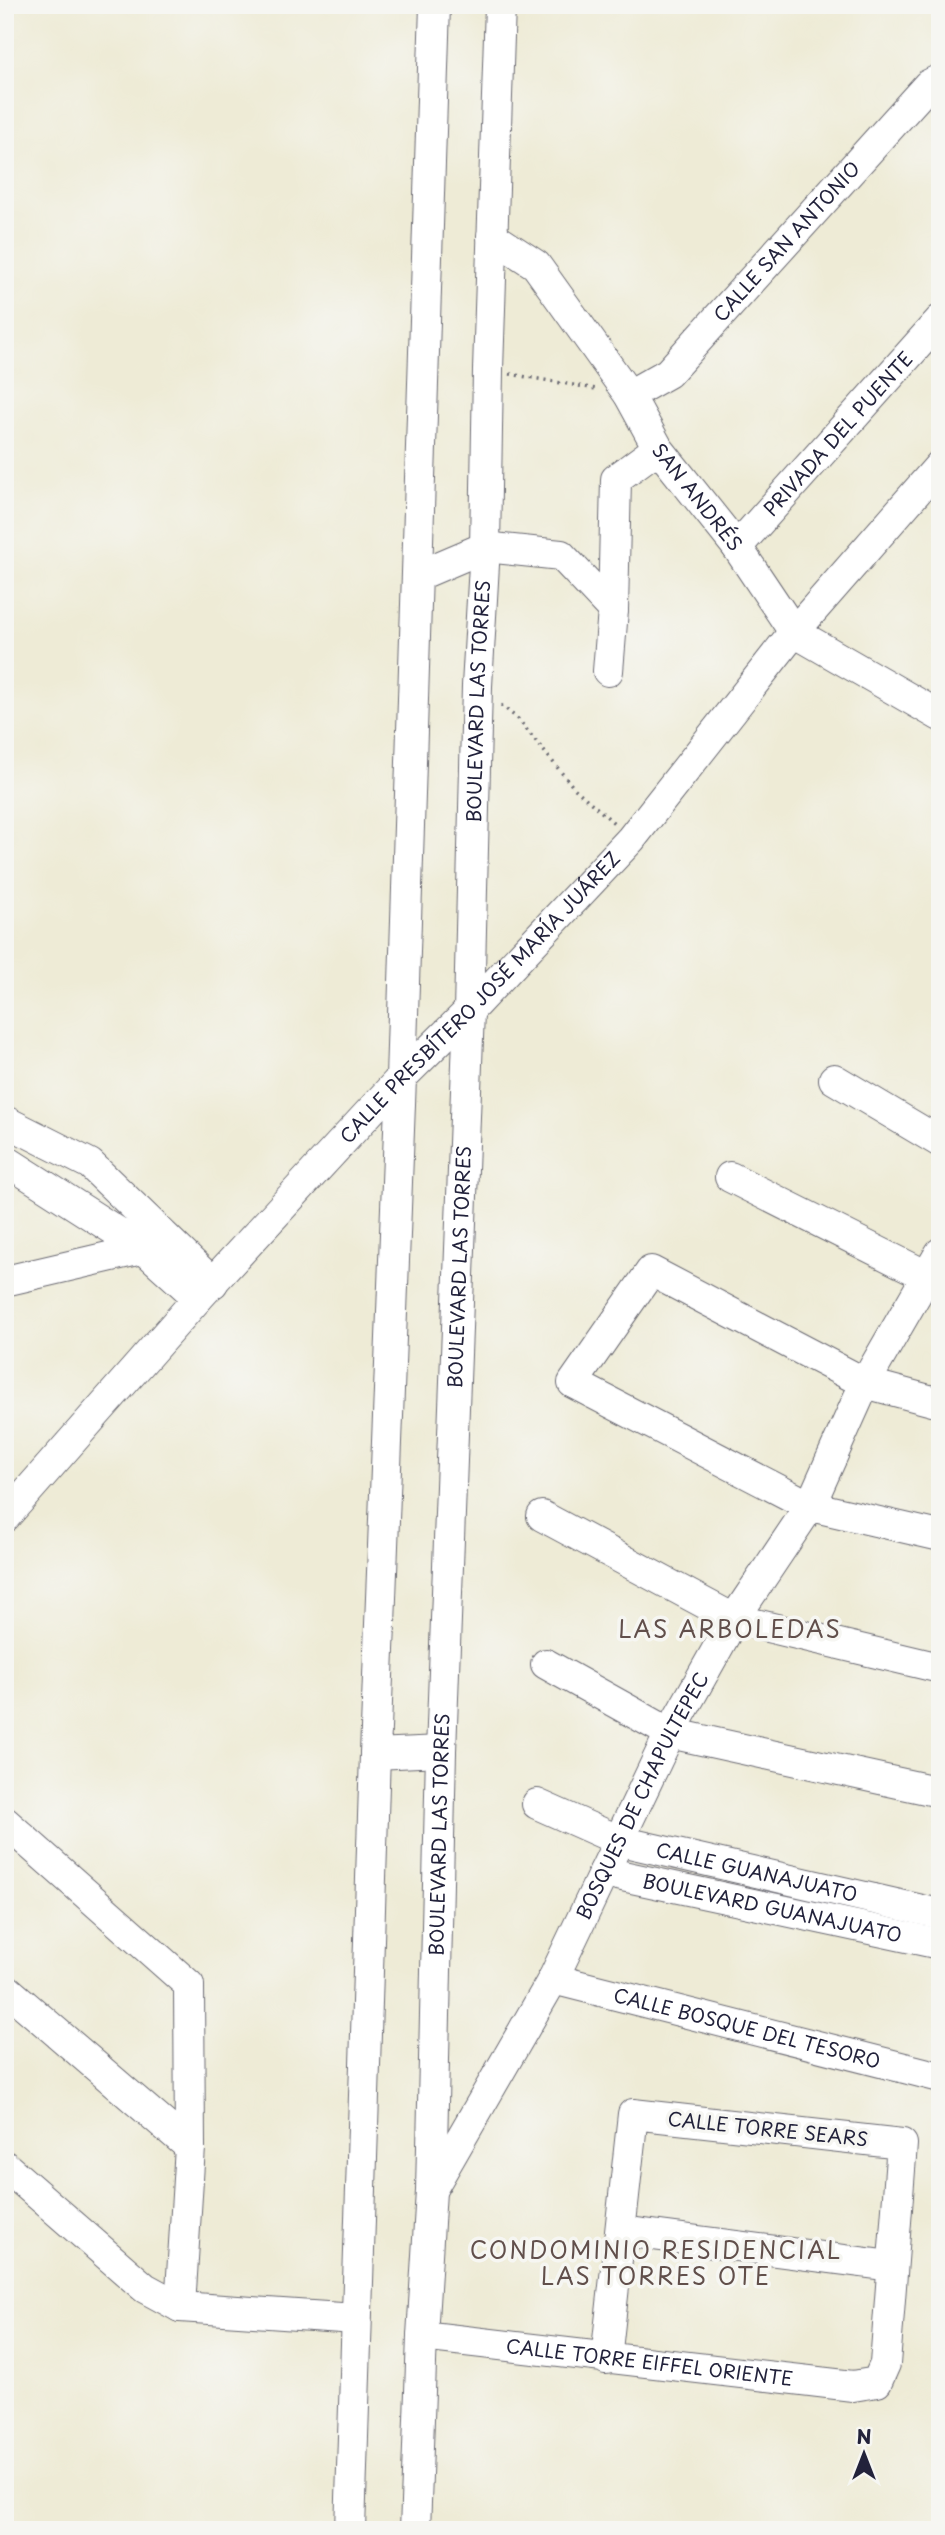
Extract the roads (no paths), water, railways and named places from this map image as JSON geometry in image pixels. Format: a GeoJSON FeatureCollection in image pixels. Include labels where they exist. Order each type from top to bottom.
{"type":"FeatureCollection","features":[{"type":"Feature","properties":{"kind":"street","name":"BOULEVARD LAS TORRES"},"geometry":{"type":"LineString","coordinates":[[349,2530],[375,1754],[421,1059],[449,562],[435,5]]}},
{"type":"Feature","properties":{"kind":"street","name":"BOULEVARD LAS TORRES"},"geometry":{"type":"LineString","coordinates":[[415,2530],[422,2336],[431,2191],[442,1751],[469,1011],[477,686],[449,562],[488,370],[500,5]]}},
{"type":"Feature","properties":{"kind":"street","name":"CALLE SAN ANTONIO"},"geometry":{"type":"LineString","coordinates":[[629,395],[668,373],[928,85],[940,79]]}},
{"type":"Feature","properties":{"kind":"street","name":"SAN ANDRÉS"},"geometry":{"type":"LineString","coordinates":[[492,236],[536,265],[629,395],[658,448],[737,547],[794,632],[940,716]]}},
{"type":"Feature","properties":{"kind":"street","name":"PRIVADA DEL PUENTE"},"geometry":{"type":"LineString","coordinates":[[737,547],[940,320]]}},
{"type":"Feature","properties":{"kind":"street"},"geometry":{"type":"LineString","coordinates":[[608,671],[613,610],[616,479],[658,448]]}},
{"type":"Feature","properties":{"kind":"street","name":"CALLE PRESBÍTERO JOSÉ MARÍA JUÁREZ"},"geometry":{"type":"LineString","coordinates":[[5,1517],[205,1290],[631,839],[794,632],[940,465]]}},
{"type":"Feature","properties":{"kind":"street"},"geometry":{"type":"LineString","coordinates":[[449,562],[561,555],[613,610]]}},
{"type":"Feature","properties":{"kind":"street"},"geometry":{"type":"LineString","coordinates":[[834,1079],[940,1142]]}},
{"type":"Feature","properties":{"kind":"street"},"geometry":{"type":"LineString","coordinates":[[5,1121],[90,1164],[157,1245],[205,1290]]}},
{"type":"Feature","properties":{"kind":"street"},"geometry":{"type":"LineString","coordinates":[[5,1160],[157,1245]]}},
{"type":"Feature","properties":{"kind":"street"},"geometry":{"type":"LineString","coordinates":[[730,1177],[935,1270]]}},
{"type":"Feature","properties":{"kind":"street"},"geometry":{"type":"LineString","coordinates":[[11,1286],[157,1245]]}},
{"type":"Feature","properties":{"kind":"street","name":"BOSQUES DE CHAPULTEPEC"},"geometry":{"type":"LineString","coordinates":[[431,2191],[553,1979],[670,1733],[734,1619],[810,1506],[865,1383],[935,1270]]}},
{"type":"Feature","properties":{"kind":"street"},"geometry":{"type":"LineString","coordinates":[[940,1403],[865,1383],[651,1271],[573,1383],[810,1506],[940,1536]]}},
{"type":"Feature","properties":{"kind":"street"},"geometry":{"type":"LineString","coordinates":[[542,1516],[734,1619],[940,1668]]}},
{"type":"Feature","properties":{"kind":"street"},"geometry":{"type":"LineString","coordinates":[[546,1664],[670,1733],[940,1792]]}},
{"type":"Feature","properties":{"kind":"street"},"geometry":{"type":"LineString","coordinates":[[375,1754],[442,1751]]}},
{"type":"Feature","properties":{"kind":"street","name":"CALLE GUANAJUATO"},"geometry":{"type":"LineString","coordinates":[[537,1804],[620,1841],[940,1914]]}},
{"type":"Feature","properties":{"kind":"street"},"geometry":{"type":"LineString","coordinates":[[5,1822],[189,1985],[190,2147],[180,2307]]}},
{"type":"Feature","properties":{"kind":"street","name":"BOULEVARD GUANAJUATO"},"geometry":{"type":"LineString","coordinates":[[604,1872],[940,1944]]}},
{"type":"Feature","properties":{"kind":"street","name":"CALLE BOSQUE DEL TESORO"},"geometry":{"type":"LineString","coordinates":[[553,1979],[940,2077]]}},
{"type":"Feature","properties":{"kind":"street"},"geometry":{"type":"LineString","coordinates":[[5,1988],[190,2147]]}},
{"type":"Feature","properties":{"kind":"street","name":"CALLE TORRE SEARS"},"geometry":{"type":"LineString","coordinates":[[622,2231],[633,2114],[902,2144],[891,2266]]}},
{"type":"Feature","properties":{"kind":"street"},"geometry":{"type":"LineString","coordinates":[[433,2120],[473,2119]]}},
{"type":"Feature","properties":{"kind":"street"},"geometry":{"type":"LineString","coordinates":[[5,2166],[145,2288],[180,2307],[356,2319]]}},
{"type":"Feature","properties":{"kind":"street"},"geometry":{"type":"LineString","coordinates":[[606,2359],[622,2231],[891,2266]]}},
{"type":"Feature","properties":{"kind":"street","name":"CALLE TORRE EIFFEL ORIENTE"},"geometry":{"type":"LineString","coordinates":[[422,2336],[853,2386],[877,2382],[885,2364],[891,2266]]}},
{"type":"Feature","properties":{"kind":"district","name":"LAS ARBOLEDAS"},"geometry":{"type":"Point","coordinates":[730,1630]}},
{"type":"Feature","properties":{"kind":"district","name":"CONDOMINIO RESIDENCIAL LAS TORRES OTE"},"geometry":{"type":"Point","coordinates":[656,2264]}}]}
